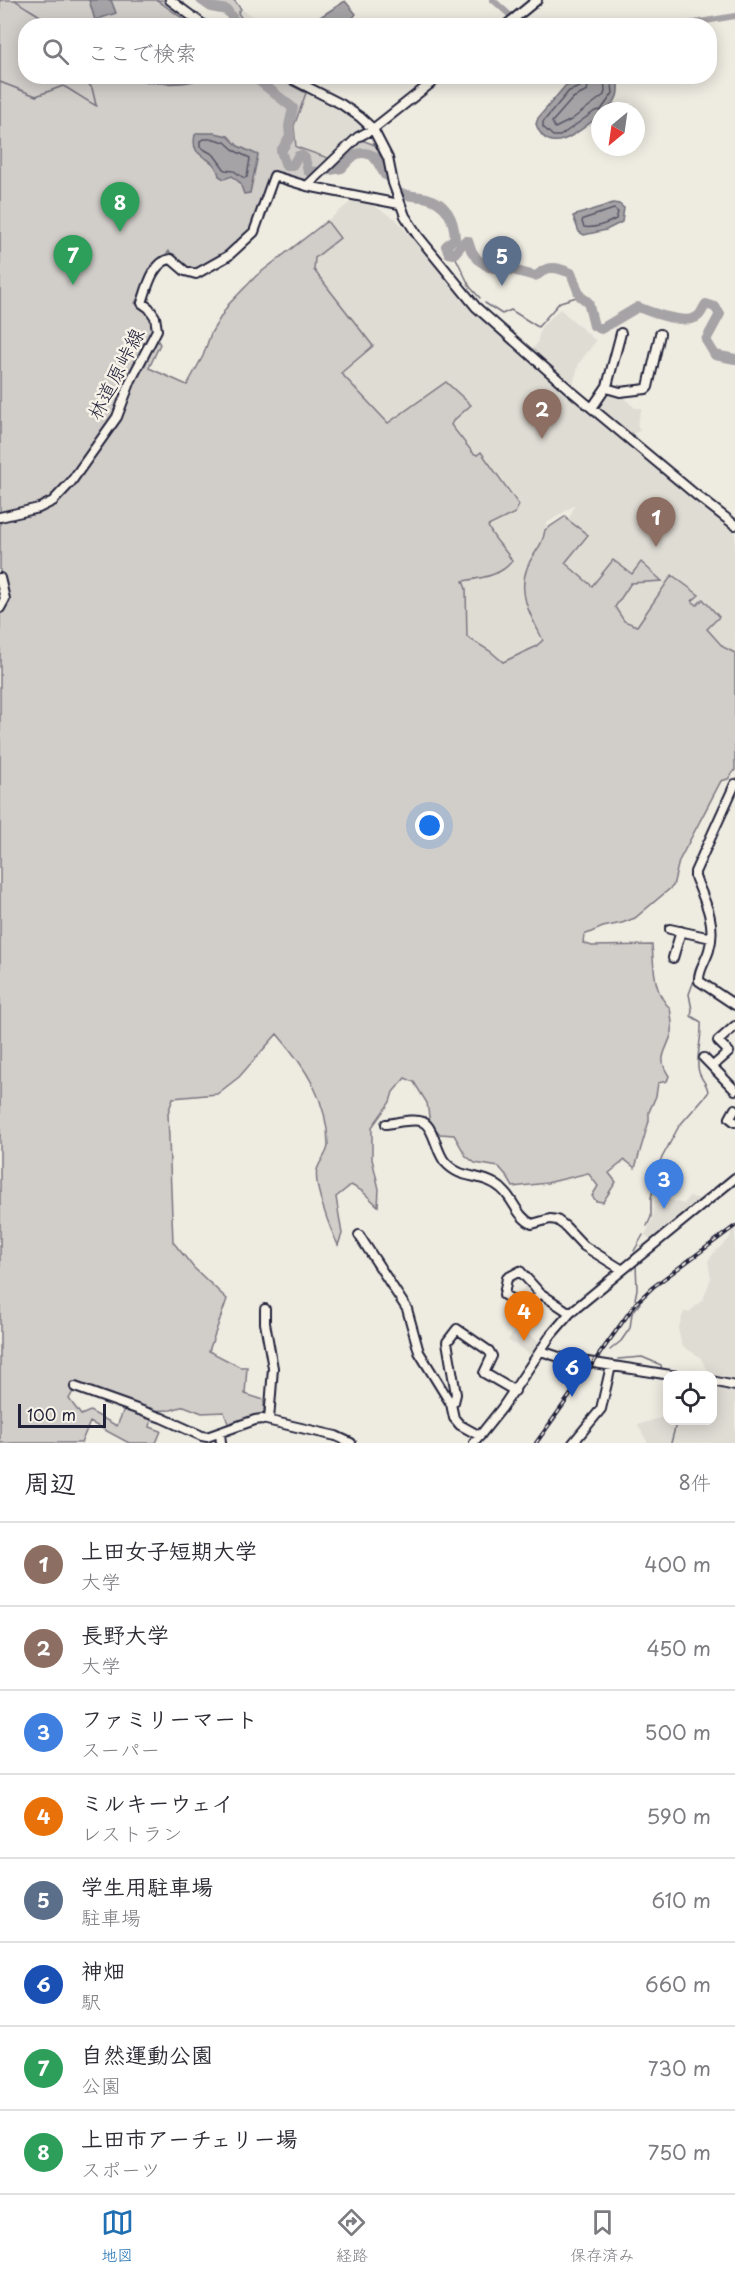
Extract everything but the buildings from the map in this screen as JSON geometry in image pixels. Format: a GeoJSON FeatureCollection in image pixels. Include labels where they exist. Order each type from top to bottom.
{"type":"FeatureCollection","features":[{"type":"Feature","properties":{"kind":"street"},"geometry":{"type":"LineString","coordinates":[[170,0],[194,18]]}},
{"type":"Feature","properties":{"kind":"street"},"geometry":{"type":"LineString","coordinates":[[515,18],[537,0]]}},
{"type":"Feature","properties":{"kind":"street"},"geometry":{"type":"LineString","coordinates":[[302,84],[341,104],[373,129],[388,158],[399,204],[418,236],[476,307],[695,495],[735,525]]}},
{"type":"Feature","properties":{"kind":"street"},"geometry":{"type":"LineString","coordinates":[[307,186],[358,137],[373,129],[430,84]]}},
{"type":"Feature","properties":{"kind":"street","name":"林道原峠線"},"geometry":{"type":"LineString","coordinates":[[0,517],[39,508],[52,501],[71,482],[117,417],[131,380],[157,330],[155,317],[142,303],[150,278],[163,261],[171,259],[190,274],[196,274],[228,256],[250,237],[258,225],[274,176],[307,186]]}},
{"type":"Feature","properties":{"kind":"street"},"geometry":{"type":"LineString","coordinates":[[307,186],[399,204]]}},
{"type":"Feature","properties":{"kind":"street"},"geometry":{"type":"LineString","coordinates":[[592,408],[606,388],[621,333]]}},
{"type":"Feature","properties":{"kind":"street"},"geometry":{"type":"LineString","coordinates":[[606,388],[620,392],[646,389],[660,334]]}},
{"type":"Feature","properties":{"kind":"street"},"geometry":{"type":"LineString","coordinates":[[0,578],[5,599],[0,608]]}},
{"type":"Feature","properties":{"kind":"street"},"geometry":{"type":"LineString","coordinates":[[735,784],[695,872],[695,878],[710,915],[711,938],[710,949],[699,973],[699,981],[735,1005]]}},
{"type":"Feature","properties":{"kind":"street"},"geometry":{"type":"LineString","coordinates":[[670,929],[711,938]]}},
{"type":"Feature","properties":{"kind":"street"},"geometry":{"type":"LineString","coordinates":[[673,958],[681,931]]}},
{"type":"Feature","properties":{"kind":"street"},"geometry":{"type":"LineString","coordinates":[[713,1066],[729,1052],[718,1041],[735,1026]]}},
{"type":"Feature","properties":{"kind":"street"},"geometry":{"type":"LineString","coordinates":[[704,1058],[735,1090]]}},
{"type":"Feature","properties":{"kind":"street"},"geometry":{"type":"LineString","coordinates":[[735,1109],[730,1118],[735,1122]]}},
{"type":"Feature","properties":{"kind":"street"},"geometry":{"type":"LineString","coordinates":[[386,1124],[417,1121],[425,1123],[441,1157],[459,1174],[494,1183],[512,1199],[524,1220],[532,1224],[550,1219],[557,1220],[584,1246],[621,1269]]}},
{"type":"Feature","properties":{"kind":"street"},"geometry":{"type":"LineString","coordinates":[[359,1235],[407,1309],[419,1353],[451,1404],[452,1414],[477,1440],[570,1312],[735,1178]]}},
{"type":"Feature","properties":{"kind":"street"},"geometry":{"type":"LineString","coordinates":[[540,1293],[527,1308],[504,1295],[507,1278],[520,1271],[540,1293],[570,1312]]}},
{"type":"Feature","properties":{"kind":"street"},"geometry":{"type":"LineString","coordinates":[[265,1309],[265,1323],[273,1368],[269,1420]]}},
{"type":"Feature","properties":{"kind":"street"},"geometry":{"type":"LineString","coordinates":[[451,1404],[456,1394],[447,1342],[457,1329],[489,1351],[492,1356],[484,1373],[514,1391]]}},
{"type":"Feature","properties":{"kind":"street"},"geometry":{"type":"LineString","coordinates":[[541,1351],[562,1358],[663,1374]]}},
{"type":"Feature","properties":{"kind":"street"},"geometry":{"type":"LineString","coordinates":[[573,1443],[601,1409],[611,1366]]}},
{"type":"Feature","properties":{"kind":"street"},"geometry":{"type":"LineString","coordinates":[[717,1382],[735,1386]]}},
{"type":"Feature","properties":{"kind":"street"},"geometry":{"type":"LineString","coordinates":[[75,1388],[162,1418],[202,1436],[220,1433],[255,1420],[269,1420],[336,1436],[351,1443]]}},
{"type":"Feature","properties":{"kind":"street"},"geometry":{"type":"LineString","coordinates":[[220,1433],[221,1443]]}},
{"type":"Feature","properties":{"kind":"shaded area"},"geometry":{"type":"Polygon","coordinates":[[[0,0],[163,0],[187,18],[18,18],[18,84],[289,84],[306,93],[294,126],[296,147],[331,159],[308,182],[271,171],[252,231],[226,254],[195,271],[187,269],[169,251],[159,263],[135,303],[147,310],[153,318],[153,334],[160,344],[149,368],[187,385],[203,356],[211,333],[228,305],[256,276],[327,221],[340,238],[315,258],[314,270],[373,346],[341,373],[388,423],[446,382],[471,405],[451,425],[473,453],[477,455],[481,452],[519,505],[515,513],[488,526],[512,561],[496,573],[463,581],[466,589],[467,637],[503,662],[535,647],[543,640],[527,605],[524,578],[529,563],[542,542],[545,530],[566,516],[588,535],[565,563],[592,586],[613,560],[632,574],[641,562],[662,581],[631,583],[615,607],[624,621],[637,626],[672,575],[699,595],[692,601],[697,605],[703,599],[719,617],[707,629],[723,647],[735,653],[735,770],[728,779],[721,781],[679,861],[673,886],[635,918],[584,935],[583,943],[592,946],[652,945],[657,987],[664,1002],[670,1008],[672,1023],[672,1032],[663,1059],[669,1076],[667,1081],[658,1083],[635,1168],[625,1160],[609,1173],[616,1182],[603,1202],[596,1201],[592,1196],[598,1186],[588,1173],[547,1183],[513,1187],[499,1167],[475,1163],[466,1156],[454,1135],[440,1134],[430,1123],[427,1103],[414,1082],[405,1078],[393,1092],[390,1102],[372,1127],[372,1159],[379,1189],[378,1206],[362,1191],[351,1185],[336,1197],[342,1234],[338,1245],[323,1208],[316,1177],[328,1145],[324,1114],[313,1085],[297,1059],[277,1034],[239,1077],[217,1094],[173,1098],[168,1113],[173,1242],[194,1268],[227,1299],[209,1351],[240,1367],[247,1367],[245,1394],[264,1400],[264,1413],[229,1426],[224,1412],[202,1413],[184,1406],[171,1410],[147,1411],[76,1386],[69,1399],[81,1415],[90,1411],[117,1426],[125,1407],[152,1417],[150,1427],[161,1431],[156,1443],[129,1443],[90,1422],[81,1443],[0,1443],[0,0]]]}},
{"type":"Feature","properties":{"kind":"shaded area"},"geometry":{"type":"Polygon","coordinates":[[[199,0],[234,0],[241,9],[238,13],[241,18],[231,18],[226,12],[210,9],[199,0]]]}},
{"type":"Feature","properties":{"kind":"shaded area"},"geometry":{"type":"Polygon","coordinates":[[[241,9],[256,18],[241,18],[238,13],[241,9]]]}},
{"type":"Feature","properties":{"kind":"shaded area"},"geometry":{"type":"Polygon","coordinates":[[[306,93],[348,115],[362,126],[361,132],[331,159],[295,147],[294,126],[306,93]]]}},
{"type":"Feature","properties":{"kind":"shaded area"},"geometry":{"type":"Polygon","coordinates":[[[359,139],[375,145],[378,149],[387,181],[368,156],[355,156],[344,171],[323,174],[359,139]]]}},
{"type":"Feature","properties":{"kind":"shaded area"},"geometry":{"type":"Polygon","coordinates":[[[353,200],[372,205],[396,219],[474,311],[524,357],[537,344],[541,327],[560,309],[596,341],[579,363],[570,395],[690,495],[703,509],[712,512],[735,530],[735,653],[723,647],[707,629],[719,616],[697,606],[692,601],[698,595],[671,575],[637,626],[624,621],[615,607],[631,583],[661,581],[641,562],[632,574],[592,586],[565,563],[587,535],[568,520],[575,505],[547,523],[543,543],[527,568],[525,604],[543,640],[535,647],[503,663],[490,651],[466,637],[466,589],[463,581],[493,575],[512,561],[493,538],[488,526],[515,513],[480,452],[477,455],[473,454],[451,425],[453,421],[446,382],[388,423],[341,372],[373,346],[314,270],[315,258],[340,239],[327,221],[353,200]]]}},
{"type":"Feature","properties":{"kind":"shaded area"},"geometry":{"type":"Polygon","coordinates":[[[608,392],[625,396],[635,408],[642,408],[637,424],[640,431],[629,435],[596,408],[608,392]]]}},
{"type":"Feature","properties":{"kind":"shaded area"},"geometry":{"type":"Polygon","coordinates":[[[689,1196],[704,1200],[654,1241],[645,1235],[653,1218],[654,1200],[667,1199],[684,1204],[689,1196]]]}},
{"type":"Feature","properties":{"kind":"shaded area"},"geometry":{"type":"Polygon","coordinates":[[[735,1228],[735,1379],[717,1376],[717,1371],[708,1371],[700,1357],[682,1346],[678,1329],[684,1312],[689,1312],[703,1300],[711,1278],[708,1261],[730,1238],[731,1231],[735,1228]]]}},
{"type":"Feature","properties":{"kind":"shaded area"},"geometry":{"type":"Polygon","coordinates":[[[527,1282],[535,1292],[529,1303],[525,1304],[517,1299],[527,1282]]]}},
{"type":"Feature","properties":{"kind":"shaded area"},"geometry":{"type":"Polygon","coordinates":[[[517,1327],[540,1342],[531,1355],[508,1340],[517,1327]]]}},
{"type":"Feature","properties":{"kind":"shaded area"},"geometry":{"type":"Polygon","coordinates":[[[717,1389],[735,1391],[735,1443],[648,1443],[638,1425],[663,1417],[663,1425],[717,1425],[717,1389]]]}},
{"type":"Feature","properties":{"kind":"water"},"geometry":{"type":"Polygon","coordinates":[[[89,0],[111,0],[116,13],[94,18],[89,0]]]}},
{"type":"Feature","properties":{"kind":"water"},"geometry":{"type":"Polygon","coordinates":[[[345,1],[356,14],[353,18],[319,18],[345,1]]]}},
{"type":"Feature","properties":{"kind":"water"},"geometry":{"type":"Polygon","coordinates":[[[618,84],[617,96],[613,102],[591,102],[591,122],[566,139],[549,140],[542,135],[536,124],[538,118],[566,85],[618,84]]]}},
{"type":"Feature","properties":{"kind":"water"},"geometry":{"type":"Polygon","coordinates":[[[198,133],[228,136],[238,146],[258,155],[250,193],[244,194],[240,183],[232,176],[224,179],[219,176],[213,164],[199,153],[194,143],[195,135],[198,133]]]}},
{"type":"Feature","properties":{"kind":"water"},"geometry":{"type":"Polygon","coordinates":[[[613,203],[624,208],[622,222],[606,230],[584,235],[579,232],[573,216],[613,203]]]}},
{"type":"Feature","properties":{"kind":"waterway"},"geometry":{"type":"LineString","coordinates":[[15,0],[42,18]]}},
{"type":"Feature","properties":{"kind":"waterway"},"geometry":{"type":"LineString","coordinates":[[157,0],[182,18]]}},
{"type":"Feature","properties":{"kind":"waterway"},"geometry":{"type":"LineString","coordinates":[[201,0],[211,7],[227,10],[232,18]]}},
{"type":"Feature","properties":{"kind":"waterway"},"geometry":{"type":"LineString","coordinates":[[493,0],[513,18]]}},
{"type":"Feature","properties":{"kind":"waterway"},"geometry":{"type":"LineString","coordinates":[[717,19],[735,16]]}},
{"type":"Feature","properties":{"kind":"waterway"},"geometry":{"type":"LineString","coordinates":[[0,82],[36,96],[63,86],[97,106]]}},
{"type":"Feature","properties":{"kind":"waterway"},"geometry":{"type":"LineString","coordinates":[[88,84],[92,88],[96,105]]}},
{"type":"Feature","properties":{"kind":"waterway"},"geometry":{"type":"LineString","coordinates":[[263,84],[293,108],[289,126],[290,137],[281,151],[286,166],[292,166],[301,155],[305,158],[308,171],[319,172]]}},
{"type":"Feature","properties":{"kind":"waterway"},"geometry":{"type":"LineString","coordinates":[[324,171],[342,168],[355,155],[363,153],[374,156],[385,175]]}},
{"type":"Feature","properties":{"kind":"waterway"},"geometry":{"type":"LineString","coordinates":[[404,194],[434,200],[448,213],[453,224],[455,238],[446,246],[449,253],[454,254],[465,241],[468,241],[477,259],[489,267],[502,267],[535,276],[551,268],[571,273],[580,296],[588,302],[594,326],[601,329],[638,307],[668,317],[686,320],[698,316],[706,304],[715,307],[720,314],[706,340],[715,355],[735,359]]}},
{"type":"Feature","properties":{"kind":"waterway"},"geometry":{"type":"LineString","coordinates":[[454,254],[470,287],[480,298]]}},
{"type":"Feature","properties":{"kind":"waterway"},"geometry":{"type":"LineString","coordinates":[[485,303],[502,314],[511,310],[538,327],[560,302],[580,296]]}},
{"type":"Feature","properties":{"kind":"waterway"},"geometry":{"type":"LineString","coordinates":[[658,1165],[679,1126],[708,1093],[698,1067],[701,1022],[691,1016],[689,994],[695,978]]}},
{"type":"Feature","properties":{"kind":"waterway"},"geometry":{"type":"LineString","coordinates":[[647,1226],[651,1217],[651,1198],[657,1175]]}},
{"type":"Feature","properties":{"kind":"waterway"},"geometry":{"type":"LineString","coordinates":[[634,1251],[643,1235]]}},
{"type":"Feature","properties":{"kind":"waterway"},"geometry":{"type":"LineString","coordinates":[[610,1350],[621,1341],[630,1328],[632,1313],[640,1303],[635,1299],[636,1264]]}},
{"type":"Feature","properties":{"kind":"waterway"},"geometry":{"type":"LineString","coordinates":[[618,1359],[642,1357],[661,1365],[662,1370]]}},
{"type":"Feature","properties":{"kind":"waterway"},"geometry":{"type":"LineString","coordinates":[[671,1443],[676,1425]]}},
{"type":"Feature","properties":{"kind":"railway"},"geometry":{"type":"LineString","coordinates":[[536,1443],[636,1303],[653,1287],[735,1226]]}},
{"type":"Feature","properties":{"kind":"place","name":"上田市アーチェリー場"},"geometry":{"type":"Point","coordinates":[120,232]}},
{"type":"Feature","properties":{"kind":"place","name":"自然運動公園"},"geometry":{"type":"Point","coordinates":[73,285]}},
{"type":"Feature","properties":{"kind":"place","name":"学生用駐車場"},"geometry":{"type":"Point","coordinates":[502,286]}},
{"type":"Feature","properties":{"kind":"place","name":"長野大学"},"geometry":{"type":"Point","coordinates":[542,439]}},
{"type":"Feature","properties":{"kind":"place","name":"上田女子短期大学"},"geometry":{"type":"Point","coordinates":[656,547]}},
{"type":"Feature","properties":{"kind":"place","name":"ファミリーマート"},"geometry":{"type":"Point","coordinates":[664,1209]}},
{"type":"Feature","properties":{"kind":"place","name":"ミルキーウェイ"},"geometry":{"type":"Point","coordinates":[524,1341]}},
{"type":"Feature","properties":{"kind":"place","name":"神畑"},"geometry":{"type":"Point","coordinates":[572,1397]}}]}
